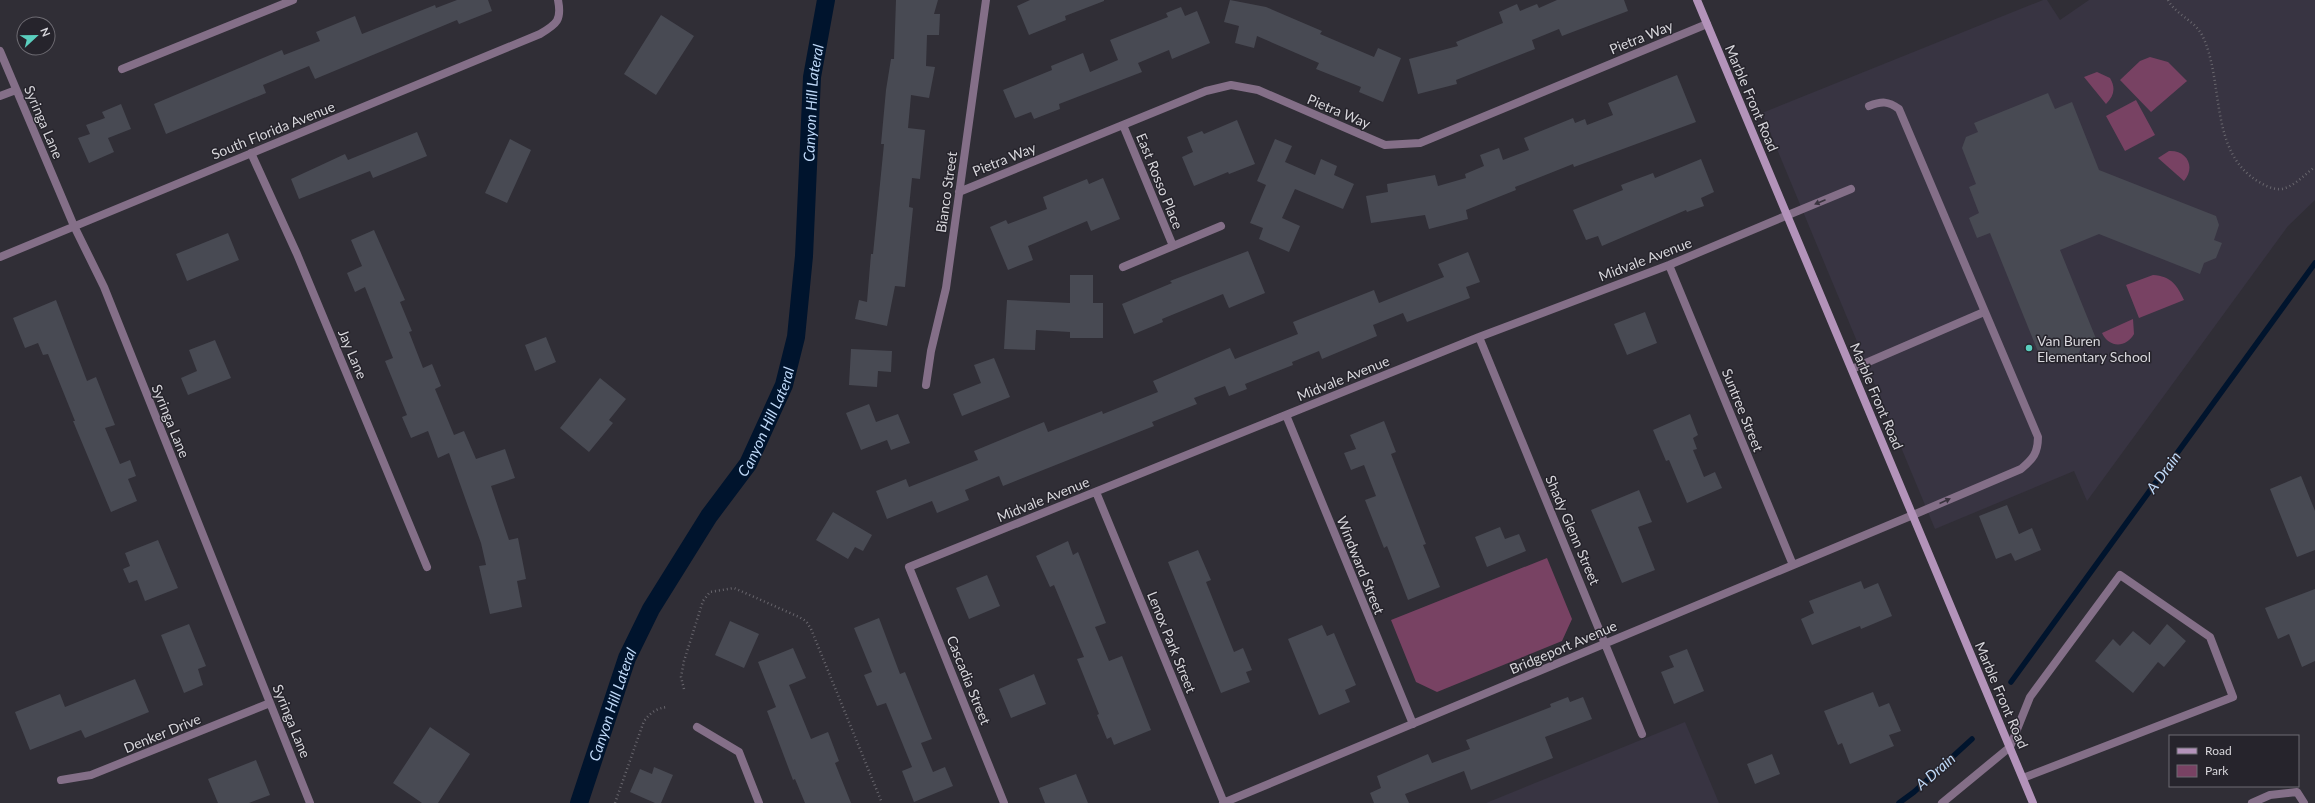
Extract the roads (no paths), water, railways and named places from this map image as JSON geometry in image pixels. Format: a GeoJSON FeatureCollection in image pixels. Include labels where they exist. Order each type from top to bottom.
{"type":"FeatureCollection","features":[{"type":"Feature","properties":{"kind":"street"},"geometry":{"type":"LineString","coordinates":[[122,68],[293,0]]}},
{"type":"Feature","properties":{"kind":"street","name":"South Florida Avenue"},"geometry":{"type":"LineString","coordinates":[[0,257],[514,45],[555,25],[560,13],[558,0]]}},
{"type":"Feature","properties":{"kind":"street","name":"Bianco Street"},"geometry":{"type":"LineString","coordinates":[[926,385],[931,351],[946,288],[986,0]]}},
{"type":"Feature","properties":{"kind":"street","name":"Marble Front Road"},"geometry":{"type":"LineString","coordinates":[[1697,0],[2033,803]]}},
{"type":"Feature","properties":{"kind":"street","name":"Pietra Way"},"geometry":{"type":"LineString","coordinates":[[959,192],[1206,91],[1231,85],[1258,90],[1385,145],[1420,143],[1707,24]]}},
{"type":"Feature","properties":{"kind":"street","name":"Syringa Lane"},"geometry":{"type":"LineString","coordinates":[[0,51],[74,226],[104,287],[310,803]]}},
{"type":"Feature","properties":{"kind":"street"},"geometry":{"type":"LineString","coordinates":[[0,96],[16,90]]}},
{"type":"Feature","properties":{"kind":"street","name":"Bridgeport Avenue"},"geometry":{"type":"LineString","coordinates":[[1224,803],[1913,515],[2021,469],[2032,460],[2038,449],[2038,437],[1899,109],[1891,103],[1881,101],[1869,106]]}},
{"type":"Feature","properties":{"kind":"street","name":"East Rosso Place"},"geometry":{"type":"LineString","coordinates":[[1123,125],[1173,246]]}},
{"type":"Feature","properties":{"kind":"street","name":"Jay Lane"},"geometry":{"type":"LineString","coordinates":[[251,153],[297,254],[427,567]]}},
{"type":"Feature","properties":{"kind":"street","name":"Midvale Avenue"},"geometry":{"type":"LineString","coordinates":[[909,567],[1479,337],[1669,265],[1851,189]]}},
{"type":"Feature","properties":{"kind":"street","name":"East Rosso Place"},"geometry":{"type":"LineString","coordinates":[[1123,267],[1221,226]]}},
{"type":"Feature","properties":{"kind":"street","name":"Suntree Street"},"geometry":{"type":"LineString","coordinates":[[1669,265],[1793,565]]}},
{"type":"Feature","properties":{"kind":"street"},"geometry":{"type":"LineString","coordinates":[[1852,369],[1984,312]]}},
{"type":"Feature","properties":{"kind":"street","name":"Shady Glenn Street"},"geometry":{"type":"LineString","coordinates":[[1479,337],[1606,643],[1642,734]]}},
{"type":"Feature","properties":{"kind":"street","name":"Windward Street"},"geometry":{"type":"LineString","coordinates":[[1286,415],[1413,724]]}},
{"type":"Feature","properties":{"kind":"street","name":"Lenox Park Street"},"geometry":{"type":"LineString","coordinates":[[1096,492],[1224,803]]}},
{"type":"Feature","properties":{"kind":"street","name":"Cascadia Street"},"geometry":{"type":"LineString","coordinates":[[909,567],[1004,803]]}},
{"type":"Feature","properties":{"kind":"street"},"geometry":{"type":"LineString","coordinates":[[1942,803],[2010,747],[2030,697],[2120,575],[2210,637],[2233,697],[2023,778]]}},
{"type":"Feature","properties":{"kind":"street","name":"Denker Drive"},"geometry":{"type":"LineString","coordinates":[[61,780],[91,775],[270,703]]}},
{"type":"Feature","properties":{"kind":"street"},"geometry":{"type":"LineString","coordinates":[[697,726],[738,752],[759,803]]}},
{"type":"Feature","properties":{"kind":"street"},"geometry":{"type":"LineString","coordinates":[[2252,803],[2270,795],[2297,792],[2304,803]]}},
{"type":"Feature","properties":{"kind":"waterway","name":"Canyon Hill Lateral"},"geometry":{"type":"LineString","coordinates":[[579,803],[627,658],[651,609],[709,516],[748,464],[784,385],[796,337],[804,256],[812,77],[826,0]]}},
{"type":"Feature","properties":{"kind":"waterway","name":"A Drain"},"geometry":{"type":"LineString","coordinates":[[2011,682],[2315,263]]}},
{"type":"Feature","properties":{"kind":"waterway","name":"A Drain"},"geometry":{"type":"LineString","coordinates":[[1899,803],[1914,792],[1972,739]]}},
{"type":"Feature","properties":{"kind":"place","name":"Van Buren Elementary School"},"geometry":{"type":"Point","coordinates":[2029,348]}}]}
